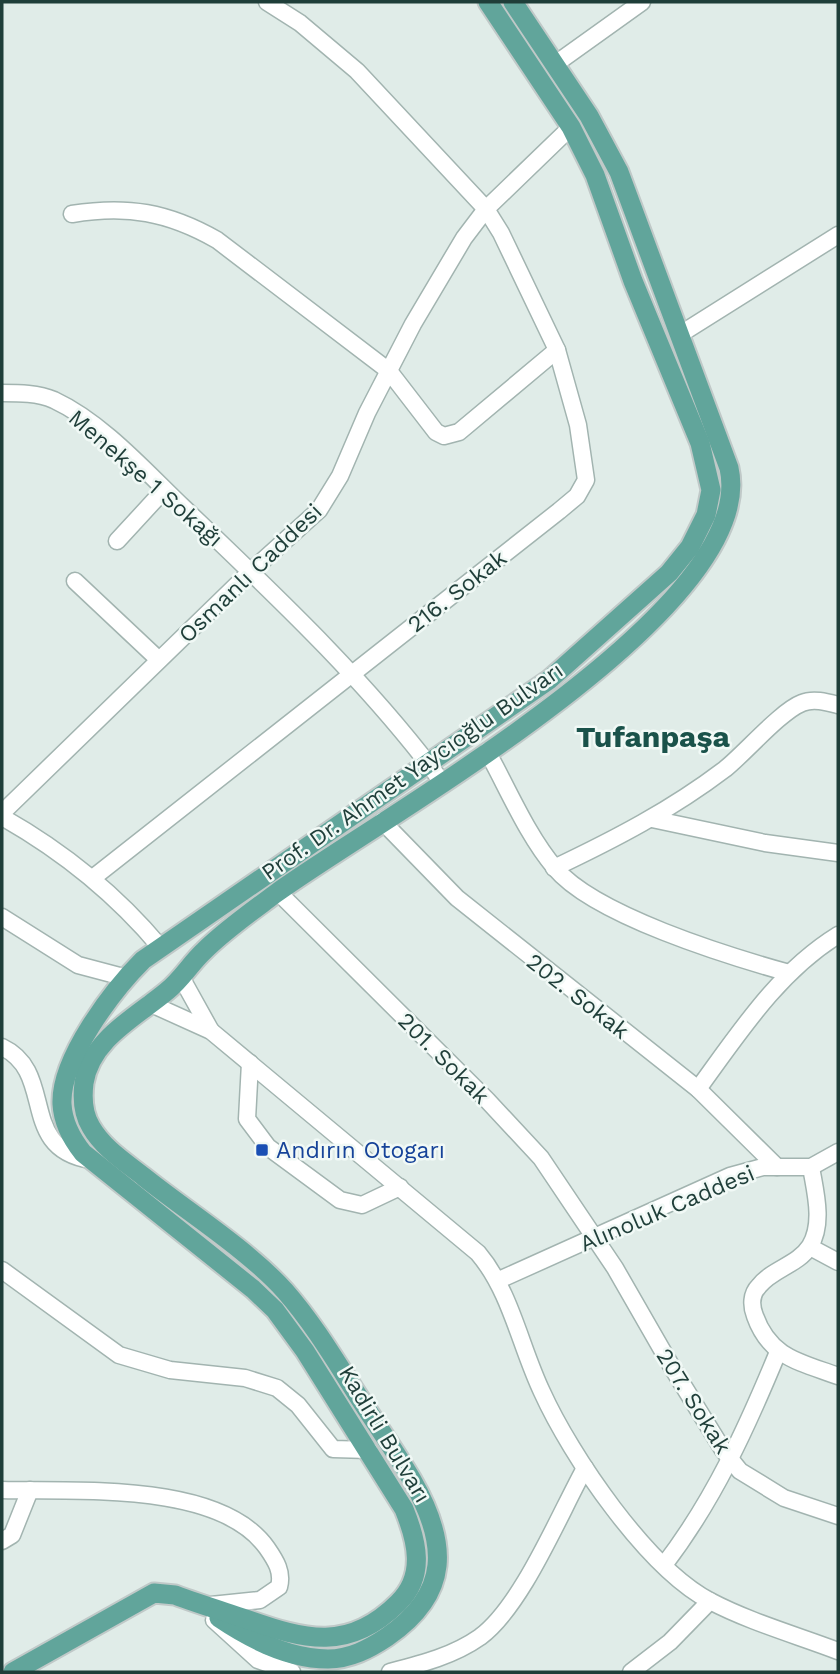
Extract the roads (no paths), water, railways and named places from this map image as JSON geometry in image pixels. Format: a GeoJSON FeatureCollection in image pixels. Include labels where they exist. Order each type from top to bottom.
{"type":"FeatureCollection","features":[{"type":"Feature","properties":{"kind":"main road","name":"Prof. Dr. Ahmet Yaycıoğlu Bulvarı"},"geometry":{"type":"LineString","coordinates":[[162,948],[549,680],[643,598],[690,547],[709,503],[710,476],[700,443],[633,281],[595,175],[570,127],[488,2]]}},
{"type":"Feature","properties":{"kind":"main road","name":"Prof. Dr. Ahmet Yaycıoğlu Bulvarı"},"geometry":{"type":"LineString","coordinates":[[181,977],[213,943],[278,892],[568,695],[645,627],[689,581],[721,533],[730,509],[732,481],[619,172],[589,116],[513,2]]}},
{"type":"Feature","properties":{"kind":"main road"},"geometry":{"type":"LineString","coordinates":[[162,948],[175,961],[181,977]]}},
{"type":"Feature","properties":{"kind":"main road","name":"Kadirli Bulvarı"},"geometry":{"type":"LineString","coordinates":[[162,948],[143,960],[127,978],[79,1049],[63,1089],[62,1103],[68,1131],[91,1160],[270,1305],[305,1351],[404,1509],[418,1557],[410,1590],[393,1609],[359,1631],[323,1638],[298,1636],[201,1605]]}},
{"type":"Feature","properties":{"kind":"main road","name":"Kadirli Bulvarı"},"geometry":{"type":"LineString","coordinates":[[181,977],[117,1030],[90,1065],[83,1088],[88,1123],[103,1143],[122,1160],[246,1257],[287,1293],[326,1346],[410,1476],[429,1515],[437,1547],[437,1577],[429,1595],[418,1609],[390,1634],[346,1658],[305,1657],[262,1642],[201,1605]]}},
{"type":"Feature","properties":{"kind":"main road"},"geometry":{"type":"LineString","coordinates":[[127,978],[135,993],[149,1003]]}},
{"type":"Feature","properties":{"kind":"main road"},"geometry":{"type":"LineString","coordinates":[[13,1672],[154,1593],[175,1595],[201,1605]]}},
{"type":"Feature","properties":{"kind":"street","name":"216. Sokak"},"geometry":{"type":"LineString","coordinates":[[94,877],[559,511],[583,488],[586,480],[578,425],[557,350],[515,257],[486,209],[357,71],[300,23],[267,2]]}},
{"type":"Feature","properties":{"kind":"street"},"geometry":{"type":"LineString","coordinates":[[554,65],[642,2]]}},
{"type":"Feature","properties":{"kind":"street","name":"Osmanlı Caddesi"},"geometry":{"type":"LineString","coordinates":[[2,815],[250,572],[319,510],[340,476],[389,372],[437,282],[486,209],[570,127]]}},
{"type":"Feature","properties":{"kind":"street"},"geometry":{"type":"LineString","coordinates":[[72,214],[106,209],[138,210],[200,230],[232,249],[389,372],[436,432],[452,437],[557,350]]}},
{"type":"Feature","properties":{"kind":"street"},"geometry":{"type":"LineString","coordinates":[[679,335],[838,235]]}},
{"type":"Feature","properties":{"kind":"street","name":"Menekşe 1 Sokağı"},"geometry":{"type":"LineString","coordinates":[[2,393],[37,395],[69,408],[104,435],[250,572],[353,674],[442,782]]}},
{"type":"Feature","properties":{"kind":"street"},"geometry":{"type":"LineString","coordinates":[[117,541],[164,490]]}},
{"type":"Feature","properties":{"kind":"street"},"geometry":{"type":"LineString","coordinates":[[75,581],[159,660]]}},
{"type":"Feature","properties":{"kind":"street"},"geometry":{"type":"LineString","coordinates":[[554,868],[652,819],[736,760],[792,708],[810,701],[838,705]]}},
{"type":"Feature","properties":{"kind":"street"},"geometry":{"type":"LineString","coordinates":[[487,751],[554,868],[585,892],[653,927],[724,954],[789,974]]}},
{"type":"Feature","properties":{"kind":"street"},"geometry":{"type":"LineString","coordinates":[[2,815],[48,843],[94,877],[162,948]]}},
{"type":"Feature","properties":{"kind":"street"},"geometry":{"type":"LineString","coordinates":[[652,819],[765,843],[838,853]]}},
{"type":"Feature","properties":{"kind":"street","name":"202. Sokak"},"geometry":{"type":"LineString","coordinates":[[382,821],[441,883],[476,915],[698,1089],[777,1167]]}},
{"type":"Feature","properties":{"kind":"street","name":"201. Sokak"},"geometry":{"type":"LineString","coordinates":[[278,892],[518,1132],[559,1184],[593,1238]]}},
{"type":"Feature","properties":{"kind":"street"},"geometry":{"type":"LineString","coordinates":[[4,923],[78,965],[127,978]]}},
{"type":"Feature","properties":{"kind":"street"},"geometry":{"type":"LineString","coordinates":[[698,1089],[767,996],[789,974],[838,935]]}},
{"type":"Feature","properties":{"kind":"street"},"geometry":{"type":"LineString","coordinates":[[181,977],[211,1031]]}},
{"type":"Feature","properties":{"kind":"street"},"geometry":{"type":"LineString","coordinates":[[149,1003],[211,1031],[478,1253],[499,1280],[543,1394],[585,1468],[664,1565],[710,1601],[838,1651]]}},
{"type":"Feature","properties":{"kind":"street"},"geometry":{"type":"LineString","coordinates":[[2,1047],[22,1059],[28,1068],[41,1120],[52,1141],[71,1157],[91,1160]]}},
{"type":"Feature","properties":{"kind":"street"},"geometry":{"type":"LineString","coordinates":[[250,1063],[247,1119],[268,1147],[340,1200],[362,1205],[400,1187]]}},
{"type":"Feature","properties":{"kind":"street","name":"Alınoluk Caddesi"},"geometry":{"type":"LineString","coordinates":[[499,1280],[730,1177],[777,1167],[811,1167],[838,1152]]}},
{"type":"Feature","properties":{"kind":"street"},"geometry":{"type":"LineString","coordinates":[[811,1167],[817,1204],[810,1247],[759,1286],[753,1297],[753,1311],[767,1343],[778,1352],[838,1376]]}},
{"type":"Feature","properties":{"kind":"street","name":"207. Sokak"},"geometry":{"type":"LineString","coordinates":[[593,1238],[621,1276],[673,1369],[731,1460],[753,1480],[784,1498],[838,1516]]}},
{"type":"Feature","properties":{"kind":"street"},"geometry":{"type":"LineString","coordinates":[[810,1247],[838,1262]]}},
{"type":"Feature","properties":{"kind":"street"},"geometry":{"type":"LineString","coordinates":[[2,1270],[119,1355],[170,1370],[265,1382],[290,1397],[333,1449],[369,1450]]}},
{"type":"Feature","properties":{"kind":"street"},"geometry":{"type":"LineString","coordinates":[[664,1565],[695,1522],[731,1460],[778,1352]]}},
{"type":"Feature","properties":{"kind":"street"},"geometry":{"type":"LineString","coordinates":[[390,1672],[444,1656],[465,1646],[493,1625],[517,1592],[585,1468]]}},
{"type":"Feature","properties":{"kind":"street"},"geometry":{"type":"LineString","coordinates":[[2,1490],[110,1492],[164,1498],[200,1506],[254,1533],[278,1567],[281,1582],[276,1592],[260,1600],[201,1605]]}},
{"type":"Feature","properties":{"kind":"street"},"geometry":{"type":"LineString","coordinates":[[2,1541],[12,1535],[30,1490]]}},
{"type":"Feature","properties":{"kind":"street"},"geometry":{"type":"LineString","coordinates":[[631,1672],[670,1642],[710,1601]]}},
{"type":"Feature","properties":{"kind":"street"},"geometry":{"type":"LineString","coordinates":[[201,1605],[223,1631],[250,1653],[292,1672]]}},
{"type":"Feature","properties":{"kind":"place","name":"Andırın Otogarı"},"geometry":{"type":"Point","coordinates":[262,1150]}},
{"type":"Feature","properties":{"kind":"district","name":"Tufanpaşa"},"geometry":{"type":"Point","coordinates":[653,737]}}]}
